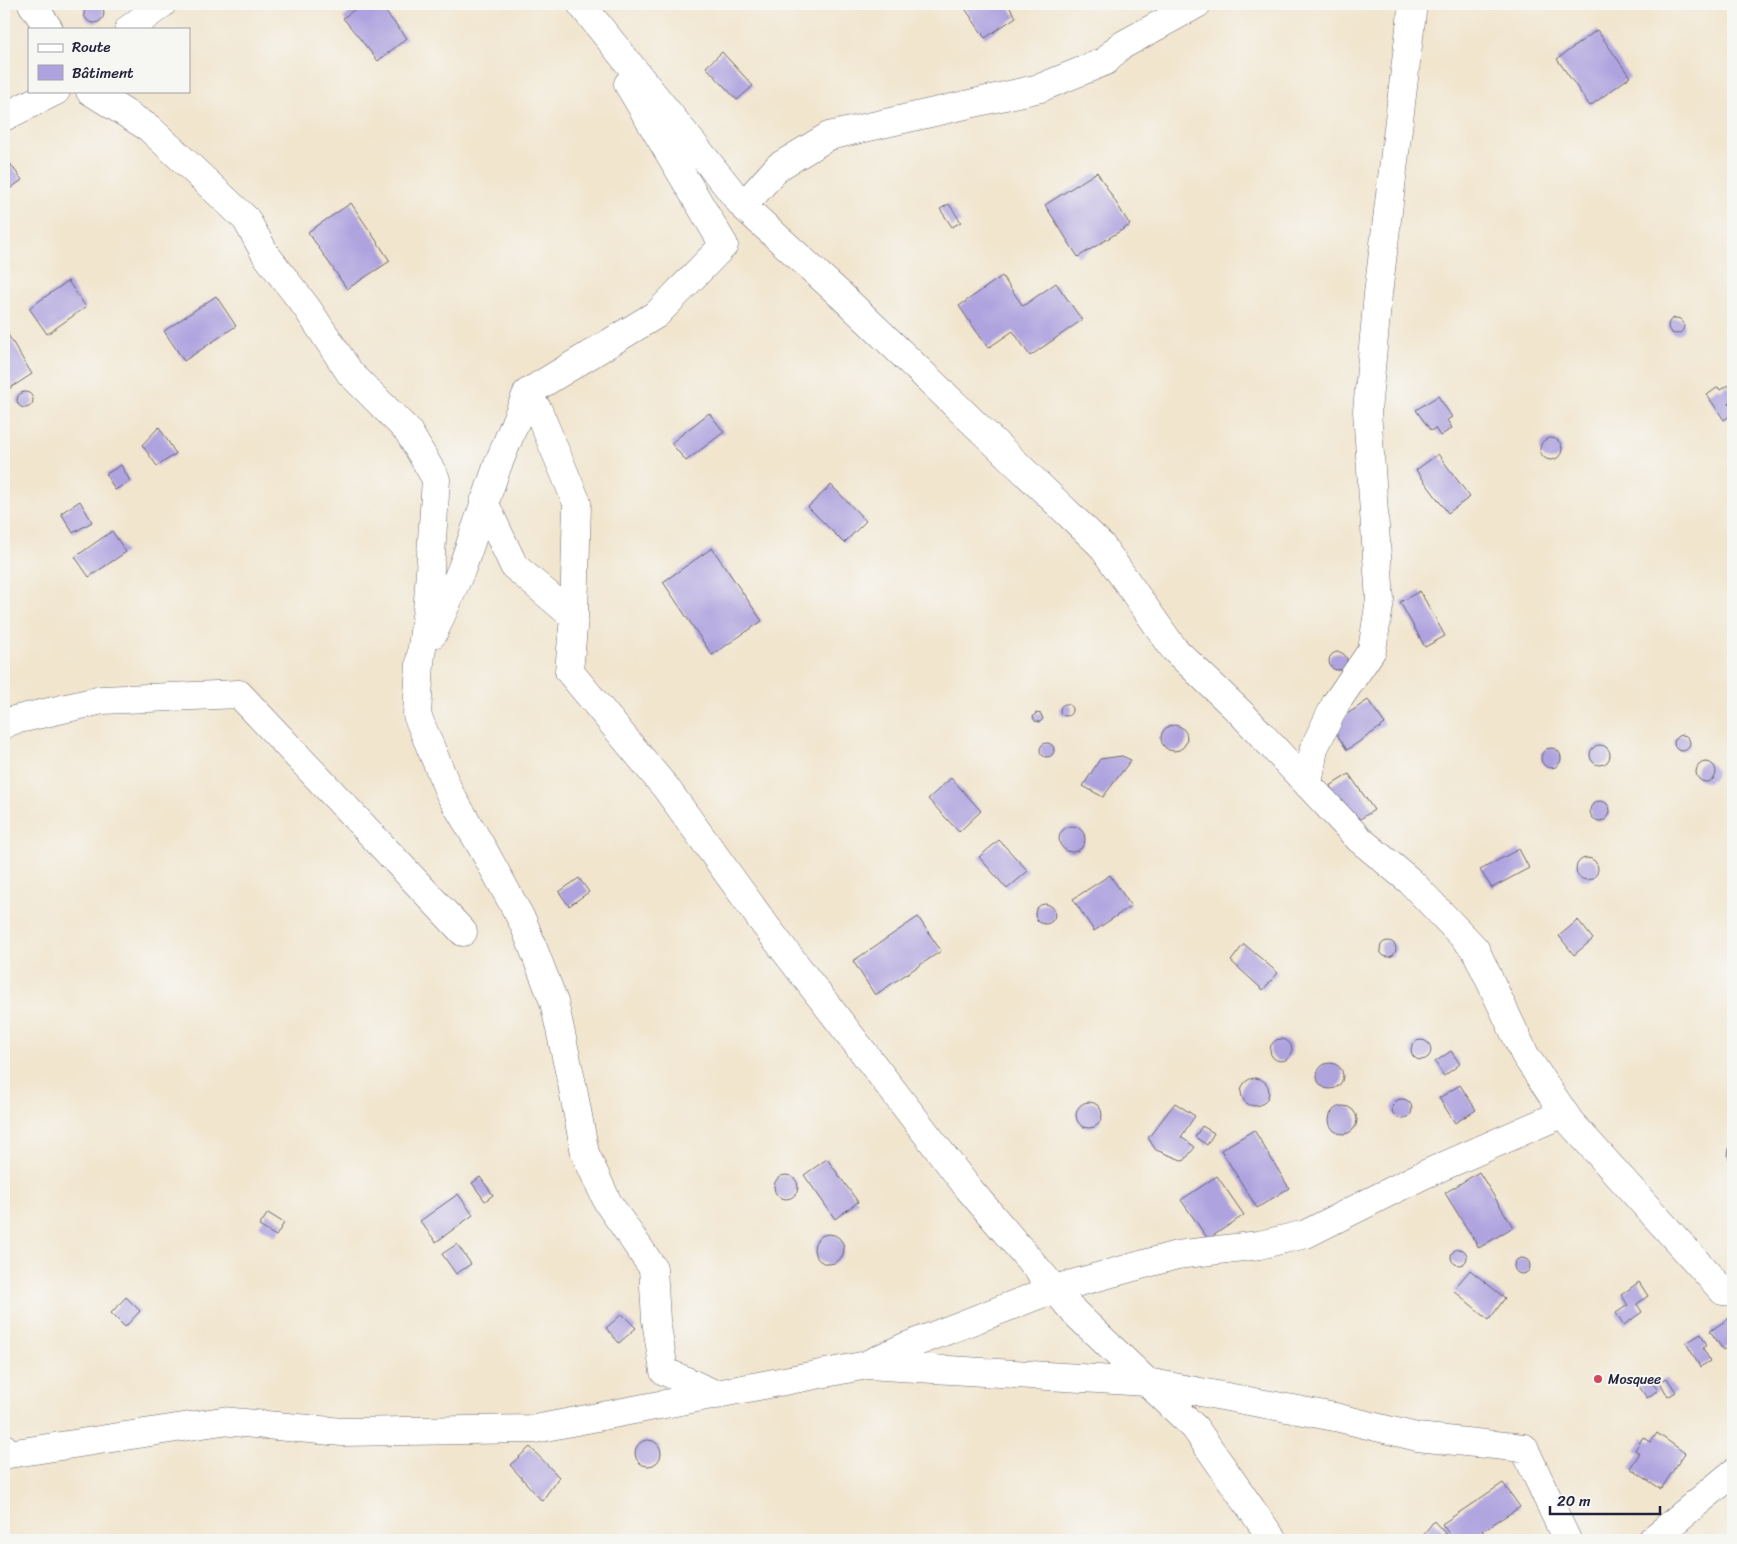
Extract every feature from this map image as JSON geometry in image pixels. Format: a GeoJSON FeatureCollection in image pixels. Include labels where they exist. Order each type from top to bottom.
{"type":"FeatureCollection","features":[{"type":"Feature","properties":{"kind":"street"},"geometry":{"type":"LineString","coordinates":[[32,4],[48,28]]}},
{"type":"Feature","properties":{"kind":"street"},"geometry":{"type":"LineString","coordinates":[[130,28],[162,4]]}},
{"type":"Feature","properties":{"kind":"street"},"geometry":{"type":"LineString","coordinates":[[580,4],[743,206],[844,298],[1101,545],[1174,649],[1243,715],[1359,839],[1410,881],[1475,949],[1525,1055],[1571,1123],[1723,1291],[1733,1292]]}},
{"type":"Feature","properties":{"kind":"street"},"geometry":{"type":"LineString","coordinates":[[420,663],[462,568],[497,467],[527,393],[657,314],[724,245],[580,4]]}},
{"type":"Feature","properties":{"kind":"street"},"geometry":{"type":"LineString","coordinates":[[743,206],[778,167],[829,136],[1040,88],[1106,61],[1119,47],[1197,4]]}},
{"type":"Feature","properties":{"kind":"street"},"geometry":{"type":"LineString","coordinates":[[1308,785],[1314,748],[1336,703],[1372,650],[1380,600],[1367,411],[1378,294],[1413,4]]}},
{"type":"Feature","properties":{"kind":"street"},"geometry":{"type":"LineString","coordinates":[[4,117],[54,92]]}},
{"type":"Feature","properties":{"kind":"street"},"geometry":{"type":"LineString","coordinates":[[92,92],[149,128],[246,219],[266,255],[307,308],[350,373],[408,431],[436,479],[428,601],[420,663],[417,715],[450,794],[483,849],[522,922],[554,1002],[585,1153],[608,1203],[653,1268],[656,1320],[664,1371],[717,1395]]}},
{"type":"Feature","properties":{"kind":"street"},"geometry":{"type":"LineString","coordinates":[[527,393],[538,410],[577,503],[574,618],[569,671],[666,788],[766,925],[969,1189],[1075,1313],[1195,1428],[1273,1540]]}},
{"type":"Feature","properties":{"kind":"street"},"geometry":{"type":"LineString","coordinates":[[484,502],[514,566],[574,618]]}},
{"type":"Feature","properties":{"kind":"street"},"geometry":{"type":"LineString","coordinates":[[4,725],[10,721],[102,700],[239,694],[463,932]]}},
{"type":"Feature","properties":{"kind":"street"},"geometry":{"type":"LineString","coordinates":[[4,1448],[9,1454],[222,1421],[342,1432],[535,1429],[717,1395],[867,1364],[924,1339],[1054,1289],[1177,1255],[1259,1245],[1306,1234],[1421,1176],[1564,1113]]}},
{"type":"Feature","properties":{"kind":"street"},"geometry":{"type":"LineString","coordinates":[[867,1364],[1147,1382],[1335,1417],[1417,1437],[1524,1448],[1567,1540]]}},
{"type":"Feature","properties":{"kind":"street"},"geometry":{"type":"LineString","coordinates":[[1652,1540],[1733,1473]]}},
{"type":"Feature","properties":{"kind":"building"},"geometry":{"type":"Polygon","coordinates":[[[94,3],[101,6],[104,13],[101,20],[94,23],[87,20],[84,13],[87,6],[94,3]]]}},
{"type":"Feature","properties":{"kind":"building"},"geometry":{"type":"Polygon","coordinates":[[[362,4],[379,4],[407,38],[378,61],[343,18],[362,4]]]}},
{"type":"Feature","properties":{"kind":"building"},"geometry":{"type":"Polygon","coordinates":[[[962,4],[1007,4],[1016,17],[985,38],[962,4]]]}},
{"type":"Feature","properties":{"kind":"building"},"geometry":{"type":"Polygon","coordinates":[[[1597,30],[1630,77],[1590,106],[1557,59],[1597,30]]]}},
{"type":"Feature","properties":{"kind":"building"},"geometry":{"type":"Polygon","coordinates":[[[722,52],[753,86],[737,100],[706,67],[722,52]]]}},
{"type":"Feature","properties":{"kind":"building"},"geometry":{"type":"Polygon","coordinates":[[[4,155],[22,180],[4,193],[4,155]]]}},
{"type":"Feature","properties":{"kind":"building"},"geometry":{"type":"Polygon","coordinates":[[[1097,172],[1130,225],[1078,257],[1045,205],[1097,172]]]}},
{"type":"Feature","properties":{"kind":"building"},"geometry":{"type":"Polygon","coordinates":[[[351,203],[390,261],[347,289],[308,232],[351,203]]]}},
{"type":"Feature","properties":{"kind":"building"},"geometry":{"type":"Polygon","coordinates":[[[949,204],[961,222],[952,227],[940,209],[949,204]]]}},
{"type":"Feature","properties":{"kind":"building"},"geometry":{"type":"Polygon","coordinates":[[[1002,276],[1023,306],[1056,283],[1082,320],[1030,356],[1013,331],[988,348],[959,306],[1002,276]]]}},
{"type":"Feature","properties":{"kind":"building"},"geometry":{"type":"Polygon","coordinates":[[[68,281],[86,307],[47,334],[29,308],[68,281]]]}},
{"type":"Feature","properties":{"kind":"building"},"geometry":{"type":"Polygon","coordinates":[[[216,296],[236,326],[184,361],[164,331],[216,296]]]}},
{"type":"Feature","properties":{"kind":"building"},"geometry":{"type":"Polygon","coordinates":[[[1676,318],[1684,326],[1676,334],[1668,326],[1676,318]]]}},
{"type":"Feature","properties":{"kind":"building"},"geometry":{"type":"Polygon","coordinates":[[[7,333],[32,374],[4,392],[4,336],[7,333]]]}},
{"type":"Feature","properties":{"kind":"building"},"geometry":{"type":"Polygon","coordinates":[[[1728,385],[1733,392],[1733,400],[1729,403],[1733,409],[1733,414],[1724,420],[1707,395],[1718,387],[1720,390],[1728,385]]]}},
{"type":"Feature","properties":{"kind":"building"},"geometry":{"type":"Polygon","coordinates":[[[25,392],[31,394],[33,400],[31,406],[25,408],[19,406],[17,400],[19,394],[25,392]]]}},
{"type":"Feature","properties":{"kind":"building"},"geometry":{"type":"Polygon","coordinates":[[[1438,396],[1452,417],[1447,420],[1452,428],[1440,436],[1435,428],[1431,431],[1416,410],[1438,396]]]}},
{"type":"Feature","properties":{"kind":"building"},"geometry":{"type":"Polygon","coordinates":[[[709,413],[724,432],[686,461],[671,443],[709,413]]]}},
{"type":"Feature","properties":{"kind":"building"},"geometry":{"type":"Polygon","coordinates":[[[159,427],[176,454],[157,466],[142,445],[159,427]]]}},
{"type":"Feature","properties":{"kind":"building"},"geometry":{"type":"Polygon","coordinates":[[[1551,438],[1559,441],[1562,449],[1559,457],[1551,460],[1543,457],[1540,449],[1543,441],[1551,438]]]}},
{"type":"Feature","properties":{"kind":"building"},"geometry":{"type":"Polygon","coordinates":[[[1438,454],[1470,497],[1448,513],[1416,470],[1438,454]]]}},
{"type":"Feature","properties":{"kind":"building"},"geometry":{"type":"Polygon","coordinates":[[[121,465],[130,481],[115,490],[106,474],[121,465]]]}},
{"type":"Feature","properties":{"kind":"building"},"geometry":{"type":"Polygon","coordinates":[[[831,485],[866,521],[844,543],[808,507],[831,485]]]}},
{"type":"Feature","properties":{"kind":"building"},"geometry":{"type":"Polygon","coordinates":[[[80,501],[92,522],[73,533],[61,513],[80,501]]]}},
{"type":"Feature","properties":{"kind":"building"},"geometry":{"type":"Polygon","coordinates":[[[112,531],[126,552],[89,577],[75,557],[112,531]]]}},
{"type":"Feature","properties":{"kind":"building"},"geometry":{"type":"Polygon","coordinates":[[[712,548],[762,621],[712,655],[663,582],[712,548]]]}},
{"type":"Feature","properties":{"kind":"building"},"geometry":{"type":"Polygon","coordinates":[[[1420,591],[1445,636],[1425,647],[1400,602],[1420,591]]]}},
{"type":"Feature","properties":{"kind":"building"},"geometry":{"type":"Polygon","coordinates":[[[1338,652],[1344,655],[1347,661],[1344,667],[1338,670],[1332,667],[1329,661],[1332,655],[1338,652]]]}},
{"type":"Feature","properties":{"kind":"building"},"geometry":{"type":"Polygon","coordinates":[[[1368,700],[1385,724],[1347,750],[1331,725],[1368,700]]]}},
{"type":"Feature","properties":{"kind":"building"},"geometry":{"type":"Polygon","coordinates":[[[1064,704],[1068,704],[1072,710],[1068,716],[1064,716],[1060,712],[1060,708],[1064,704]]]}},
{"type":"Feature","properties":{"kind":"building"},"geometry":{"type":"Polygon","coordinates":[[[1036,713],[1041,714],[1043,719],[1040,722],[1035,721],[1033,717],[1036,713]]]}},
{"type":"Feature","properties":{"kind":"building"},"geometry":{"type":"Polygon","coordinates":[[[1174,725],[1183,729],[1187,738],[1183,747],[1174,751],[1165,747],[1161,738],[1165,729],[1174,725]]]}},
{"type":"Feature","properties":{"kind":"building"},"geometry":{"type":"Polygon","coordinates":[[[1679,735],[1685,735],[1690,740],[1688,749],[1679,751],[1674,746],[1674,740],[1679,735]]]}},
{"type":"Feature","properties":{"kind":"building"},"geometry":{"type":"Polygon","coordinates":[[[1044,743],[1050,743],[1054,750],[1050,757],[1044,757],[1040,753],[1040,747],[1044,743]]]}},
{"type":"Feature","properties":{"kind":"building"},"geometry":{"type":"Polygon","coordinates":[[[1600,745],[1607,748],[1610,755],[1607,762],[1600,765],[1593,762],[1590,755],[1593,748],[1600,745]]]}},
{"type":"Feature","properties":{"kind":"building"},"geometry":{"type":"Polygon","coordinates":[[[1547,748],[1555,748],[1561,754],[1561,762],[1555,768],[1547,768],[1541,762],[1541,754],[1547,748]]]}},
{"type":"Feature","properties":{"kind":"building"},"geometry":{"type":"Polygon","coordinates":[[[1122,756],[1131,760],[1103,797],[1083,786],[1100,759],[1122,756]]]}},
{"type":"Feature","properties":{"kind":"building"},"geometry":{"type":"Polygon","coordinates":[[[1706,762],[1713,765],[1716,772],[1713,779],[1706,782],[1699,779],[1696,772],[1699,765],[1706,762]]]}},
{"type":"Feature","properties":{"kind":"building"},"geometry":{"type":"Polygon","coordinates":[[[1349,774],[1374,810],[1354,823],[1330,786],[1349,774]]]}},
{"type":"Feature","properties":{"kind":"building"},"geometry":{"type":"Polygon","coordinates":[[[951,778],[981,811],[959,832],[928,799],[951,778]]]}},
{"type":"Feature","properties":{"kind":"building"},"geometry":{"type":"Polygon","coordinates":[[[1600,801],[1607,804],[1610,811],[1607,818],[1600,821],[1593,818],[1590,811],[1593,804],[1600,801]]]}},
{"type":"Feature","properties":{"kind":"building"},"geometry":{"type":"Polygon","coordinates":[[[1072,826],[1081,830],[1085,839],[1081,848],[1072,852],[1063,848],[1059,839],[1063,830],[1072,826]]]}},
{"type":"Feature","properties":{"kind":"building"},"geometry":{"type":"Polygon","coordinates":[[[999,840],[1028,871],[1007,889],[979,857],[999,840]]]}},
{"type":"Feature","properties":{"kind":"building"},"geometry":{"type":"Polygon","coordinates":[[[1519,849],[1529,868],[1492,888],[1480,870],[1519,849]]]}},
{"type":"Feature","properties":{"kind":"building"},"geometry":{"type":"Polygon","coordinates":[[[1587,858],[1595,861],[1598,869],[1595,877],[1587,880],[1579,877],[1576,869],[1579,861],[1587,858]]]}},
{"type":"Feature","properties":{"kind":"building"},"geometry":{"type":"Polygon","coordinates":[[[1110,875],[1131,906],[1094,931],[1073,899],[1110,875]]]}},
{"type":"Feature","properties":{"kind":"building"},"geometry":{"type":"Polygon","coordinates":[[[579,878],[589,892],[569,906],[559,892],[579,878]]]}},
{"type":"Feature","properties":{"kind":"building"},"geometry":{"type":"Polygon","coordinates":[[[1045,904],[1052,907],[1055,914],[1052,921],[1045,924],[1038,921],[1035,914],[1038,907],[1045,904]]]}},
{"type":"Feature","properties":{"kind":"building"},"geometry":{"type":"Polygon","coordinates":[[[918,917],[941,951],[875,995],[853,961],[918,917]]]}},
{"type":"Feature","properties":{"kind":"building"},"geometry":{"type":"Polygon","coordinates":[[[1578,920],[1593,939],[1574,955],[1559,936],[1578,920]]]}},
{"type":"Feature","properties":{"kind":"building"},"geometry":{"type":"Polygon","coordinates":[[[1388,941],[1396,949],[1388,957],[1380,949],[1388,941]]]}},
{"type":"Feature","properties":{"kind":"building"},"geometry":{"type":"Polygon","coordinates":[[[1244,944],[1278,973],[1263,990],[1231,961],[1244,944]]]}},
{"type":"Feature","properties":{"kind":"building"},"geometry":{"type":"Polygon","coordinates":[[[1281,1039],[1289,1042],[1292,1050],[1289,1058],[1281,1061],[1273,1058],[1270,1050],[1273,1042],[1281,1039]]]}},
{"type":"Feature","properties":{"kind":"building"},"geometry":{"type":"Polygon","coordinates":[[[1421,1040],[1428,1043],[1431,1050],[1428,1057],[1421,1060],[1414,1057],[1411,1050],[1414,1043],[1421,1040]]]}},
{"type":"Feature","properties":{"kind":"building"},"geometry":{"type":"Polygon","coordinates":[[[1451,1051],[1460,1064],[1444,1076],[1435,1062],[1451,1051]]]}},
{"type":"Feature","properties":{"kind":"building"},"geometry":{"type":"Polygon","coordinates":[[[1330,1063],[1339,1067],[1343,1076],[1339,1085],[1330,1089],[1321,1085],[1317,1076],[1321,1067],[1330,1063]]]}},
{"type":"Feature","properties":{"kind":"building"},"geometry":{"type":"Polygon","coordinates":[[[1255,1078],[1265,1082],[1269,1092],[1265,1102],[1255,1106],[1245,1102],[1241,1092],[1245,1082],[1255,1078]]]}},
{"type":"Feature","properties":{"kind":"building"},"geometry":{"type":"Polygon","coordinates":[[[1460,1085],[1476,1110],[1455,1123],[1439,1098],[1460,1085]]]}},
{"type":"Feature","properties":{"kind":"building"},"geometry":{"type":"Polygon","coordinates":[[[1398,1099],[1406,1099],[1412,1105],[1412,1113],[1406,1119],[1398,1119],[1392,1113],[1392,1105],[1398,1099]]]}},
{"type":"Feature","properties":{"kind":"building"},"geometry":{"type":"Polygon","coordinates":[[[1089,1102],[1098,1106],[1102,1115],[1098,1124],[1089,1128],[1080,1124],[1076,1115],[1080,1106],[1089,1102]]]}},
{"type":"Feature","properties":{"kind":"building"},"geometry":{"type":"Polygon","coordinates":[[[1175,1103],[1195,1116],[1181,1137],[1195,1147],[1184,1161],[1156,1150],[1148,1138],[1175,1103]]]}},
{"type":"Feature","properties":{"kind":"building"},"geometry":{"type":"Polygon","coordinates":[[[1343,1106],[1353,1110],[1357,1120],[1353,1130],[1343,1134],[1333,1130],[1329,1120],[1333,1110],[1343,1106]]]}},
{"type":"Feature","properties":{"kind":"building"},"geometry":{"type":"Polygon","coordinates":[[[1202,1126],[1214,1133],[1207,1145],[1195,1137],[1202,1126]]]}},
{"type":"Feature","properties":{"kind":"building"},"geometry":{"type":"Polygon","coordinates":[[[1254,1130],[1289,1188],[1257,1208],[1221,1150],[1254,1130]]]}},
{"type":"Feature","properties":{"kind":"building"},"geometry":{"type":"Polygon","coordinates":[[[1733,1143],[1733,1163],[1730,1162],[1728,1155],[1733,1143]]]}},
{"type":"Feature","properties":{"kind":"building"},"geometry":{"type":"Polygon","coordinates":[[[827,1159],[858,1202],[835,1219],[804,1175],[827,1159]]]}},
{"type":"Feature","properties":{"kind":"building"},"geometry":{"type":"Polygon","coordinates":[[[1479,1172],[1513,1227],[1479,1248],[1445,1193],[1479,1172]]]}},
{"type":"Feature","properties":{"kind":"building"},"geometry":{"type":"Polygon","coordinates":[[[781,1175],[791,1175],[798,1182],[798,1192],[791,1199],[781,1199],[774,1192],[774,1182],[781,1175]]]}},
{"type":"Feature","properties":{"kind":"building"},"geometry":{"type":"Polygon","coordinates":[[[1217,1176],[1244,1215],[1208,1239],[1181,1200],[1217,1176]]]}},
{"type":"Feature","properties":{"kind":"building"},"geometry":{"type":"Polygon","coordinates":[[[480,1177],[493,1195],[485,1201],[472,1183],[480,1177]]]}},
{"type":"Feature","properties":{"kind":"building"},"geometry":{"type":"Polygon","coordinates":[[[458,1194],[473,1215],[436,1242],[420,1221],[458,1194]]]}},
{"type":"Feature","properties":{"kind":"building"},"geometry":{"type":"Polygon","coordinates":[[[268,1213],[284,1223],[276,1236],[259,1226],[268,1213]]]}},
{"type":"Feature","properties":{"kind":"building"},"geometry":{"type":"Polygon","coordinates":[[[829,1234],[840,1238],[844,1249],[840,1260],[829,1264],[818,1260],[814,1249],[818,1238],[829,1234]]]}},
{"type":"Feature","properties":{"kind":"building"},"geometry":{"type":"Polygon","coordinates":[[[457,1244],[471,1264],[456,1274],[442,1254],[457,1244]]]}},
{"type":"Feature","properties":{"kind":"building"},"geometry":{"type":"Polygon","coordinates":[[[1456,1249],[1462,1249],[1467,1254],[1465,1263],[1456,1265],[1451,1260],[1451,1254],[1456,1249]]]}},
{"type":"Feature","properties":{"kind":"building"},"geometry":{"type":"Polygon","coordinates":[[[1522,1258],[1528,1260],[1530,1266],[1528,1272],[1522,1274],[1516,1272],[1514,1266],[1516,1260],[1522,1258]]]}},
{"type":"Feature","properties":{"kind":"building"},"geometry":{"type":"Polygon","coordinates":[[[1470,1270],[1505,1298],[1489,1320],[1453,1290],[1470,1270]]]}},
{"type":"Feature","properties":{"kind":"building"},"geometry":{"type":"Polygon","coordinates":[[[1639,1282],[1648,1296],[1637,1304],[1642,1312],[1624,1325],[1616,1313],[1628,1305],[1621,1295],[1639,1282]]]}},
{"type":"Feature","properties":{"kind":"building"},"geometry":{"type":"Polygon","coordinates":[[[126,1297],[140,1311],[125,1327],[111,1313],[126,1297]]]}},
{"type":"Feature","properties":{"kind":"building"},"geometry":{"type":"Polygon","coordinates":[[[622,1314],[636,1328],[619,1343],[606,1328],[622,1314]]]}},
{"type":"Feature","properties":{"kind":"building"},"geometry":{"type":"Polygon","coordinates":[[[1731,1317],[1733,1320],[1733,1343],[1723,1350],[1710,1331],[1731,1317]]]}},
{"type":"Feature","properties":{"kind":"building"},"geometry":{"type":"Polygon","coordinates":[[[1701,1334],[1707,1345],[1703,1348],[1710,1361],[1700,1367],[1686,1343],[1701,1334]]]}},
{"type":"Feature","properties":{"kind":"building"},"geometry":{"type":"Polygon","coordinates":[[[1648,1378],[1658,1390],[1647,1398],[1638,1385],[1648,1378]]]}},
{"type":"Feature","properties":{"kind":"building"},"geometry":{"type":"Polygon","coordinates":[[[1667,1378],[1676,1392],[1668,1397],[1660,1382],[1667,1378]]]}},
{"type":"Feature","properties":{"kind":"building"},"geometry":{"type":"Polygon","coordinates":[[[1657,1433],[1685,1453],[1661,1489],[1630,1468],[1640,1453],[1635,1450],[1643,1437],[1651,1442],[1657,1433]]]}},
{"type":"Feature","properties":{"kind":"building"},"geometry":{"type":"Polygon","coordinates":[[[648,1440],[657,1444],[661,1453],[657,1462],[648,1466],[639,1462],[635,1453],[639,1444],[648,1440]]]}},
{"type":"Feature","properties":{"kind":"building"},"geometry":{"type":"Polygon","coordinates":[[[530,1447],[559,1477],[542,1501],[510,1465],[530,1447]]]}},
{"type":"Feature","properties":{"kind":"building"},"geometry":{"type":"Polygon","coordinates":[[[1503,1483],[1520,1507],[1482,1531],[1489,1540],[1453,1540],[1442,1524],[1503,1483]]]}},
{"type":"Feature","properties":{"kind":"building"},"geometry":{"type":"Polygon","coordinates":[[[1434,1521],[1451,1540],[1419,1540],[1434,1521]]]}},
{"type":"Feature","properties":{"kind":"place","name":"Mosquee"},"geometry":{"type":"Point","coordinates":[1598,1379]}}]}
